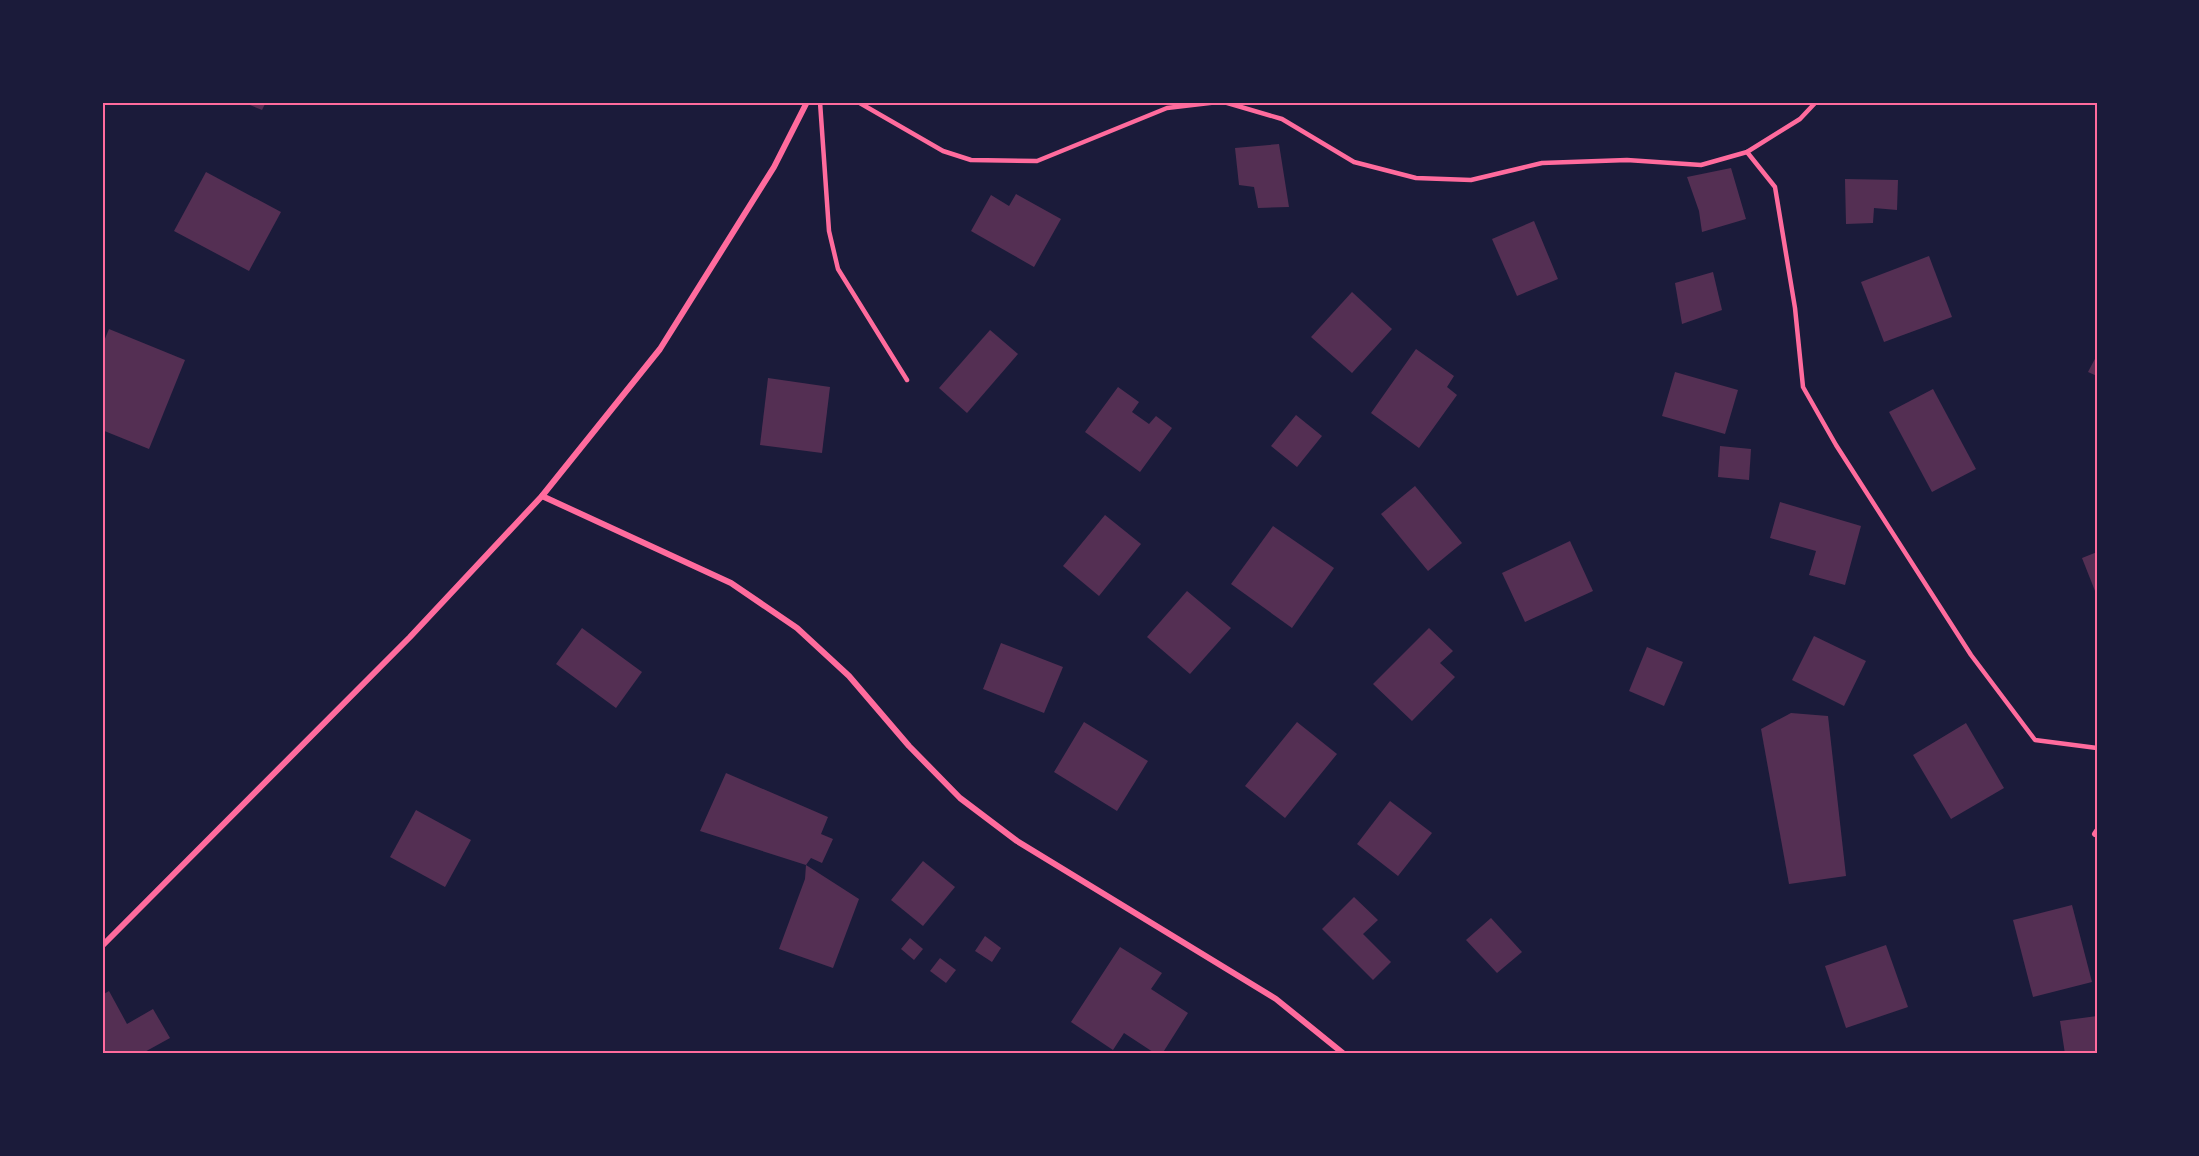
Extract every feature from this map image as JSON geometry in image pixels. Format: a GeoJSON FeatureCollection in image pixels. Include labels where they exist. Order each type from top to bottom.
{"type":"FeatureCollection","features":[{"type":"Feature","properties":{"kind":"street"},"geometry":{"type":"LineString","coordinates":[[102,946],[410,637],[542,496],[660,349],[774,167],[807,102]]}},
{"type":"Feature","properties":{"kind":"street"},"geometry":{"type":"LineString","coordinates":[[542,496],[730,583],[797,628],[849,676],[909,746],[960,798],[1017,841],[1275,999],[1344,1054]]}},
{"type":"Feature","properties":{"kind":"lane"},"geometry":{"type":"LineString","coordinates":[[820,102],[829,231],[838,269],[907,380]]}},
{"type":"Feature","properties":{"kind":"lane"},"geometry":{"type":"LineString","coordinates":[[858,102],[943,151],[971,160],[1037,161],[1167,108],[1218,102]]}},
{"type":"Feature","properties":{"kind":"lane"},"geometry":{"type":"LineString","coordinates":[[1224,102],[1282,119],[1354,162],[1416,178],[1471,180],[1542,163],[1627,160],[1701,165],[1747,152],[1800,119],[1816,102]]}},
{"type":"Feature","properties":{"kind":"lane"},"geometry":{"type":"LineString","coordinates":[[1747,152],[1775,187],[1795,308],[1803,387],[1836,445],[1971,655],[2035,740],[2097,748]]}},
{"type":"Feature","properties":{"kind":"building"},"geometry":{"type":"Polygon","coordinates":[[[243,102],[266,102],[262,110],[243,102]]]}},
{"type":"Feature","properties":{"kind":"building"},"geometry":{"type":"Polygon","coordinates":[[[1279,144],[1289,207],[1258,208],[1254,187],[1239,185],[1235,148],[1279,144]]]}},
{"type":"Feature","properties":{"kind":"building"},"geometry":{"type":"Polygon","coordinates":[[[1731,168],[1746,219],[1702,232],[1699,211],[1687,177],[1731,168]]]}},
{"type":"Feature","properties":{"kind":"building"},"geometry":{"type":"Polygon","coordinates":[[[206,172],[281,212],[249,271],[174,231],[206,172]]]}},
{"type":"Feature","properties":{"kind":"building"},"geometry":{"type":"Polygon","coordinates":[[[1845,179],[1898,180],[1897,210],[1874,208],[1873,223],[1846,224],[1845,179]]]}},
{"type":"Feature","properties":{"kind":"building"},"geometry":{"type":"Polygon","coordinates":[[[1016,194],[1061,219],[1034,267],[971,231],[991,195],[1009,206],[1016,194]]]}},
{"type":"Feature","properties":{"kind":"building"},"geometry":{"type":"Polygon","coordinates":[[[1534,221],[1558,279],[1517,296],[1492,239],[1534,221]]]}},
{"type":"Feature","properties":{"kind":"building"},"geometry":{"type":"Polygon","coordinates":[[[1929,256],[1952,317],[1884,342],[1861,282],[1929,256]]]}},
{"type":"Feature","properties":{"kind":"building"},"geometry":{"type":"Polygon","coordinates":[[[1713,272],[1722,310],[1682,324],[1675,283],[1713,272]]]}},
{"type":"Feature","properties":{"kind":"building"},"geometry":{"type":"Polygon","coordinates":[[[1352,292],[1392,329],[1352,373],[1311,337],[1352,292]]]}},
{"type":"Feature","properties":{"kind":"building"},"geometry":{"type":"Polygon","coordinates":[[[109,329],[185,360],[149,449],[102,430],[102,346],[109,329]]]}},
{"type":"Feature","properties":{"kind":"building"},"geometry":{"type":"Polygon","coordinates":[[[990,330],[1018,354],[967,413],[939,388],[990,330]]]}},
{"type":"Feature","properties":{"kind":"building"},"geometry":{"type":"Polygon","coordinates":[[[1416,349],[1454,376],[1447,387],[1457,395],[1419,448],[1371,413],[1416,349]]]}},
{"type":"Feature","properties":{"kind":"building"},"geometry":{"type":"Polygon","coordinates":[[[2097,355],[2097,376],[2088,372],[2097,355]]]}},
{"type":"Feature","properties":{"kind":"building"},"geometry":{"type":"Polygon","coordinates":[[[1675,372],[1738,390],[1725,434],[1662,416],[1675,372]]]}},
{"type":"Feature","properties":{"kind":"building"},"geometry":{"type":"Polygon","coordinates":[[[768,378],[830,387],[822,453],[760,445],[768,378]]]}},
{"type":"Feature","properties":{"kind":"building"},"geometry":{"type":"Polygon","coordinates":[[[1118,387],[1139,402],[1132,412],[1149,424],[1156,416],[1172,428],[1140,472],[1085,432],[1118,387]]]}},
{"type":"Feature","properties":{"kind":"building"},"geometry":{"type":"Polygon","coordinates":[[[1933,389],[1976,469],[1932,492],[1889,412],[1933,389]]]}},
{"type":"Feature","properties":{"kind":"building"},"geometry":{"type":"Polygon","coordinates":[[[1296,415],[1322,436],[1297,467],[1271,446],[1296,415]]]}},
{"type":"Feature","properties":{"kind":"building"},"geometry":{"type":"Polygon","coordinates":[[[1720,446],[1751,449],[1749,480],[1718,477],[1720,446]]]}},
{"type":"Feature","properties":{"kind":"building"},"geometry":{"type":"Polygon","coordinates":[[[1415,486],[1462,543],[1428,571],[1381,514],[1415,486]]]}},
{"type":"Feature","properties":{"kind":"building"},"geometry":{"type":"Polygon","coordinates":[[[1780,502],[1861,526],[1845,585],[1809,575],[1816,551],[1770,538],[1780,502]]]}},
{"type":"Feature","properties":{"kind":"building"},"geometry":{"type":"Polygon","coordinates":[[[1105,515],[1141,544],[1099,596],[1063,566],[1105,515]]]}},
{"type":"Feature","properties":{"kind":"building"},"geometry":{"type":"Polygon","coordinates":[[[1273,526],[1334,568],[1292,628],[1231,584],[1273,526]]]}},
{"type":"Feature","properties":{"kind":"building"},"geometry":{"type":"Polygon","coordinates":[[[1570,541],[1593,591],[1525,622],[1502,573],[1570,541]]]}},
{"type":"Feature","properties":{"kind":"building"},"geometry":{"type":"Polygon","coordinates":[[[2097,552],[2097,596],[2082,558],[2097,552]]]}},
{"type":"Feature","properties":{"kind":"building"},"geometry":{"type":"Polygon","coordinates":[[[1187,591],[1231,628],[1190,674],[1147,637],[1187,591]]]}},
{"type":"Feature","properties":{"kind":"building"},"geometry":{"type":"Polygon","coordinates":[[[582,628],[642,672],[616,708],[556,664],[582,628]]]}},
{"type":"Feature","properties":{"kind":"building"},"geometry":{"type":"Polygon","coordinates":[[[1429,628],[1453,651],[1440,663],[1455,677],[1412,721],[1373,684],[1429,628]]]}},
{"type":"Feature","properties":{"kind":"building"},"geometry":{"type":"Polygon","coordinates":[[[1814,636],[1866,661],[1844,706],[1792,680],[1814,636]]]}},
{"type":"Feature","properties":{"kind":"building"},"geometry":{"type":"Polygon","coordinates":[[[1001,643],[1063,667],[1044,713],[983,689],[1001,643]]]}},
{"type":"Feature","properties":{"kind":"building"},"geometry":{"type":"Polygon","coordinates":[[[1647,647],[1683,662],[1664,706],[1629,691],[1647,647]]]}},
{"type":"Feature","properties":{"kind":"building"},"geometry":{"type":"Polygon","coordinates":[[[1791,713],[1828,716],[1846,876],[1789,884],[1761,729],[1791,713]]]}},
{"type":"Feature","properties":{"kind":"building"},"geometry":{"type":"Polygon","coordinates":[[[1084,722],[1148,761],[1117,811],[1054,772],[1084,722]]]}},
{"type":"Feature","properties":{"kind":"building"},"geometry":{"type":"Polygon","coordinates":[[[1297,722],[1337,754],[1285,818],[1245,786],[1297,722]]]}},
{"type":"Feature","properties":{"kind":"building"},"geometry":{"type":"Polygon","coordinates":[[[1966,723],[2004,788],[1951,819],[1913,755],[1966,723]]]}},
{"type":"Feature","properties":{"kind":"building"},"geometry":{"type":"Polygon","coordinates":[[[726,773],[828,817],[821,834],[833,839],[822,863],[811,858],[806,865],[700,831],[726,773]]]}},
{"type":"Feature","properties":{"kind":"building"},"geometry":{"type":"Polygon","coordinates":[[[1390,801],[1432,833],[1398,876],[1357,844],[1390,801]]]}},
{"type":"Feature","properties":{"kind":"building"},"geometry":{"type":"Polygon","coordinates":[[[416,810],[471,840],[445,887],[390,857],[416,810]]]}},
{"type":"Feature","properties":{"kind":"building"},"geometry":{"type":"Polygon","coordinates":[[[923,861],[955,887],[923,926],[891,900],[923,861]]]}},
{"type":"Feature","properties":{"kind":"building"},"geometry":{"type":"Polygon","coordinates":[[[806,865],[859,899],[833,968],[779,949],[805,879],[806,865]]]}},
{"type":"Feature","properties":{"kind":"building"},"geometry":{"type":"Polygon","coordinates":[[[1354,897],[1378,920],[1363,934],[1391,962],[1373,980],[1322,929],[1354,897]]]}},
{"type":"Feature","properties":{"kind":"building"},"geometry":{"type":"Polygon","coordinates":[[[2072,905],[2092,982],[2033,997],[2013,920],[2072,905]]]}},
{"type":"Feature","properties":{"kind":"building"},"geometry":{"type":"Polygon","coordinates":[[[1491,918],[1522,952],[1497,973],[1466,940],[1491,918]]]}},
{"type":"Feature","properties":{"kind":"building"},"geometry":{"type":"Polygon","coordinates":[[[985,936],[1001,948],[992,962],[975,951],[985,936]]]}},
{"type":"Feature","properties":{"kind":"building"},"geometry":{"type":"Polygon","coordinates":[[[910,938],[923,949],[914,960],[901,949],[910,938]]]}},
{"type":"Feature","properties":{"kind":"building"},"geometry":{"type":"Polygon","coordinates":[[[1886,945],[1908,1007],[1846,1028],[1825,966],[1886,945]]]}},
{"type":"Feature","properties":{"kind":"building"},"geometry":{"type":"Polygon","coordinates":[[[1120,947],[1162,973],[1151,989],[1188,1013],[1162,1054],[1156,1054],[1124,1033],[1113,1050],[1071,1022],[1120,947]]]}},
{"type":"Feature","properties":{"kind":"building"},"geometry":{"type":"Polygon","coordinates":[[[940,958],[956,970],[946,983],[930,971],[940,958]]]}},
{"type":"Feature","properties":{"kind":"building"},"geometry":{"type":"Polygon","coordinates":[[[109,991],[127,1024],[153,1009],[170,1038],[141,1054],[135,1051],[129,1054],[104,1054],[102,995],[109,991]]]}},
{"type":"Feature","properties":{"kind":"building"},"geometry":{"type":"Polygon","coordinates":[[[2097,1016],[2097,1054],[2065,1054],[2060,1021],[2097,1016]]]}}]}
